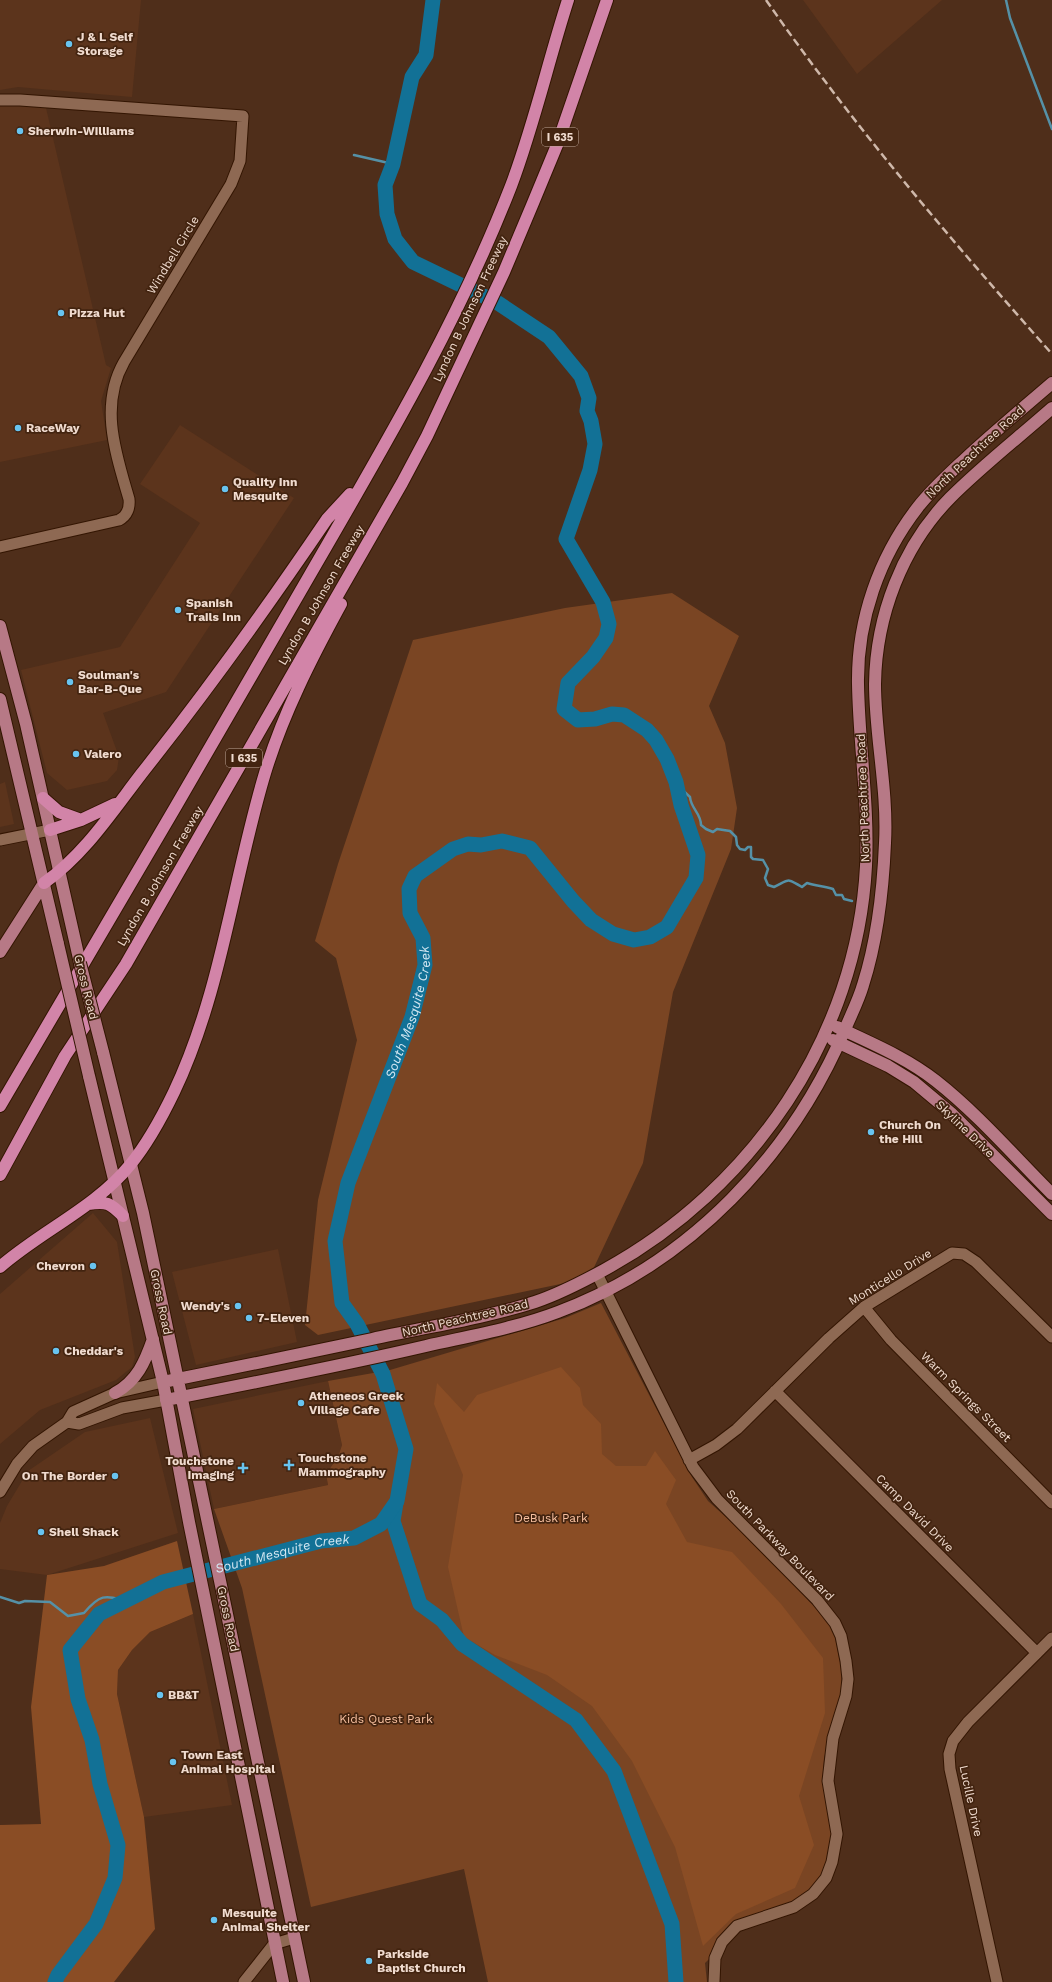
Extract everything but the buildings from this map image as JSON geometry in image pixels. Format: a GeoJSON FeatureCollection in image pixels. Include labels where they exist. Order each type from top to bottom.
{"type":"FeatureCollection","features":[{"type":"Feature","properties":{"kind":"highway","name":"Lyndon B Johnson Freeway"},"geometry":{"type":"LineString","coordinates":[[0,1106],[400,416],[449,322],[479,260],[511,185],[568,0]]}},
{"type":"Feature","properties":{"kind":"highway","name":"Lyndon B Johnson Freeway"},"geometry":{"type":"LineString","coordinates":[[0,1175],[65,1056],[126,964],[402,483],[427,436],[504,272],[557,145],[607,0]]}},
{"type":"Feature","properties":{"kind":"highway"},"geometry":{"type":"LineString","coordinates":[[44,883],[60,872],[77,855],[120,802],[177,729],[327,519],[366,475]]}},
{"type":"Feature","properties":{"kind":"highway"},"geometry":{"type":"LineString","coordinates":[[0,1267],[87,1204],[116,1181],[131,1164],[144,1145],[169,1103],[195,1043],[216,977],[259,794],[286,715],[306,672],[402,483]]}},
{"type":"Feature","properties":{"kind":"highway"},"geometry":{"type":"LineString","coordinates":[[43,798],[60,812],[81,820]]}},
{"type":"Feature","properties":{"kind":"highway"},"geometry":{"type":"LineString","coordinates":[[50,830],[81,820],[120,802]]}},
{"type":"Feature","properties":{"kind":"highway"},"geometry":{"type":"LineString","coordinates":[[87,1204],[103,1202],[112,1205],[123,1216]]}},
{"type":"Feature","properties":{"kind":"main road","name":"North Peachtree Road"},"geometry":{"type":"LineString","coordinates":[[163,1382],[472,1319],[537,1301],[597,1274],[635,1253],[662,1235],[692,1212],[758,1144],[783,1109],[830,1024],[846,978],[861,916],[866,871],[867,837],[858,680],[861,638],[873,589],[885,560],[903,528],[932,490],[982,443],[1052,383]]}},
{"type":"Feature","properties":{"kind":"main road","name":"North Peachtree Road"},"geometry":{"type":"LineString","coordinates":[[166,1400],[409,1350],[504,1328],[552,1314],[605,1290],[645,1268],[676,1247],[724,1206],[750,1180],[772,1154],[798,1119],[815,1092],[839,1043],[863,986],[880,914],[886,837],[875,683],[878,647],[889,599],[902,568],[932,518],[950,498],[1052,408]]}},
{"type":"Feature","properties":{"kind":"main road","name":"Gross Road"},"geometry":{"type":"LineString","coordinates":[[0,626],[6,674],[43,798],[71,924],[131,1164],[152,1255],[304,1982]]}},
{"type":"Feature","properties":{"kind":"main road","name":"Gross Road"},"geometry":{"type":"LineString","coordinates":[[0,699],[30,834],[44,883],[163,1382],[189,1522],[216,1649],[274,1944],[283,1982]]}},
{"type":"Feature","properties":{"kind":"main road"},"geometry":{"type":"LineString","coordinates":[[867,837],[886,837]]}},
{"type":"Feature","properties":{"kind":"main road"},"geometry":{"type":"LineString","coordinates":[[0,952],[44,883]]}},
{"type":"Feature","properties":{"kind":"main road","name":"Skyline Drive"},"geometry":{"type":"LineString","coordinates":[[830,1024],[913,1065],[936,1081],[963,1105],[1052,1194]]}},
{"type":"Feature","properties":{"kind":"main road","name":"Skyline Drive"},"geometry":{"type":"LineString","coordinates":[[824,1037],[888,1066],[914,1082],[938,1101],[1052,1214]]}},
{"type":"Feature","properties":{"kind":"main road"},"geometry":{"type":"LineString","coordinates":[[134,1260],[152,1255]]}},
{"type":"Feature","properties":{"kind":"main road"},"geometry":{"type":"LineString","coordinates":[[115,1393],[125,1388],[133,1380],[144,1363],[153,1339]]}},
{"type":"Feature","properties":{"kind":"main road"},"geometry":{"type":"LineString","coordinates":[[298,1355],[300,1373]]}},
{"type":"Feature","properties":{"kind":"main road"},"geometry":{"type":"LineString","coordinates":[[187,1509],[204,1506]]}},
{"type":"Feature","properties":{"kind":"main road"},"geometry":{"type":"LineString","coordinates":[[216,1649],[234,1648]]}},
{"type":"Feature","properties":{"kind":"main road"},"geometry":{"type":"LineString","coordinates":[[230,1725],[249,1720]]}},
{"type":"Feature","properties":{"kind":"street","name":"Windbell Circle"},"geometry":{"type":"LineString","coordinates":[[0,100],[20,100],[243,116],[240,161],[231,184],[124,362],[114,384],[111,402],[111,421],[130,504],[126,514],[119,520],[0,547]]}},
{"type":"Feature","properties":{"kind":"street"},"geometry":{"type":"LineString","coordinates":[[0,840],[50,830]]}},
{"type":"Feature","properties":{"kind":"street","name":"Monticello Drive"},"geometry":{"type":"LineString","coordinates":[[689,1460],[716,1445],[733,1432],[847,1320],[864,1307],[952,1253],[964,1254],[976,1262],[1052,1337]]}},
{"type":"Feature","properties":{"kind":"street","name":"South Parkway Boulevard"},"geometry":{"type":"LineString","coordinates":[[597,1274],[689,1460],[717,1499],[817,1600],[835,1623],[845,1654],[848,1679],[846,1696],[833,1738],[828,1781],[837,1834],[832,1862],[826,1878],[813,1894],[794,1907],[737,1926],[722,1942],[715,1958],[714,1982]]}},
{"type":"Feature","properties":{"kind":"street","name":"Warm Springs Street"},"geometry":{"type":"LineString","coordinates":[[864,1307],[891,1340],[1052,1503]]}},
{"type":"Feature","properties":{"kind":"street","name":"North Peachtree Road"},"geometry":{"type":"LineString","coordinates":[[0,1492],[17,1464],[33,1446],[67,1422],[73,1412],[115,1393],[163,1382]]}},
{"type":"Feature","properties":{"kind":"street","name":"Camp David Drive"},"geometry":{"type":"LineString","coordinates":[[775,1391],[1037,1653]]}},
{"type":"Feature","properties":{"kind":"street","name":"North Peachtree Road"},"geometry":{"type":"LineString","coordinates":[[67,1422],[79,1424],[122,1408],[166,1400]]}},
{"type":"Feature","properties":{"kind":"street","name":"Lucille Drive"},"geometry":{"type":"LineString","coordinates":[[996,1982],[950,1769],[949,1754],[953,1741],[968,1722],[1052,1638]]}},
{"type":"Feature","properties":{"kind":"street"},"geometry":{"type":"LineString","coordinates":[[244,1982],[274,1944],[294,1938]]}},
{"type":"Feature","properties":{"kind":"shaded area","name":"J & L Self Storage"},"geometry":{"type":"Polygon","coordinates":[[[0,0],[141,0],[132,97],[18,87],[0,90],[0,0]]]}},
{"type":"Feature","properties":{"kind":"shaded area"},"geometry":{"type":"Polygon","coordinates":[[[803,0],[942,0],[857,74],[803,0]]]}},
{"type":"Feature","properties":{"kind":"shaded area"},"geometry":{"type":"Polygon","coordinates":[[[15,105],[46,108],[106,365],[111,368],[101,401],[107,440],[0,462],[0,106],[15,105]]]}},
{"type":"Feature","properties":{"kind":"shaded area"},"geometry":{"type":"Polygon","coordinates":[[[180,425],[294,498],[166,692],[103,713],[119,757],[117,770],[107,781],[67,790],[47,773],[21,670],[120,647],[200,523],[140,484],[180,425]]]}},
{"type":"Feature","properties":{"kind":"shaded area"},"geometry":{"type":"Polygon","coordinates":[[[5,782],[14,824],[0,827],[0,784],[5,782]]]}},
{"type":"Feature","properties":{"kind":"shaded area"},"geometry":{"type":"Polygon","coordinates":[[[93,1213],[117,1242],[135,1357],[132,1367],[116,1380],[40,1410],[0,1444],[0,1294],[93,1213]]]}},
{"type":"Feature","properties":{"kind":"shaded area"},"geometry":{"type":"Polygon","coordinates":[[[278,1249],[297,1342],[196,1365],[172,1272],[278,1249]]]}},
{"type":"Feature","properties":{"kind":"shaded area"},"geometry":{"type":"Polygon","coordinates":[[[328,1381],[342,1445],[338,1457],[326,1474],[328,1485],[214,1509],[193,1409],[328,1381]]]}},
{"type":"Feature","properties":{"kind":"shaded area"},"geometry":{"type":"Polygon","coordinates":[[[150,1418],[178,1533],[47,1575],[0,1569],[0,1523],[7,1506],[28,1471],[85,1432],[150,1418]]]}},
{"type":"Feature","properties":{"kind":"shaded area"},"geometry":{"type":"Polygon","coordinates":[[[193,1614],[232,1805],[144,1817],[117,1694],[118,1670],[132,1650],[150,1632],[193,1614]]]}},
{"type":"Feature","properties":{"kind":"green space"},"geometry":{"type":"Polygon","coordinates":[[[672,593],[739,636],[709,706],[725,743],[737,808],[731,849],[673,992],[643,1163],[589,1278],[318,1335],[305,1325],[318,1200],[357,1040],[336,958],[315,941],[338,864],[413,640],[565,608],[672,593]]]}},
{"type":"Feature","properties":{"kind":"green space","name":"Kids Quest Park"},"geometry":{"type":"Polygon","coordinates":[[[601,1303],[692,1477],[708,1501],[757,1545],[833,1627],[842,1673],[840,1700],[824,1758],[823,1776],[833,1832],[832,1851],[822,1876],[801,1899],[747,1917],[730,1927],[710,1958],[705,1963],[707,1982],[488,1982],[464,1869],[311,1907],[242,1588],[214,1509],[328,1485],[326,1474],[338,1457],[342,1445],[328,1381],[390,1370],[565,1318],[601,1303]]]}},
{"type":"Feature","properties":{"kind":"green space","name":"DeBusk Park"},"geometry":{"type":"Polygon","coordinates":[[[561,1367],[580,1388],[583,1405],[601,1424],[602,1454],[616,1466],[646,1466],[655,1451],[676,1480],[666,1504],[687,1542],[732,1552],[781,1604],[823,1658],[825,1713],[799,1796],[814,1845],[795,1888],[736,1914],[703,1946],[675,1847],[632,1761],[592,1706],[547,1675],[495,1655],[464,1637],[448,1567],[463,1475],[434,1404],[437,1383],[464,1412],[477,1395],[561,1367]]]}},
{"type":"Feature","properties":{"kind":"green space"},"geometry":{"type":"Polygon","coordinates":[[[177,1541],[193,1614],[150,1632],[132,1650],[118,1670],[117,1694],[144,1817],[155,1929],[114,1982],[0,1982],[0,1825],[41,1824],[31,1707],[47,1575],[104,1566],[177,1541]]]}},
{"type":"Feature","properties":{"kind":"waterway","name":"South Mesquite Creek"},"geometry":{"type":"LineString","coordinates":[[55,1982],[58,1975],[96,1924],[115,1878],[118,1845],[100,1784],[92,1740],[78,1699],[70,1650],[99,1614],[163,1582],[321,1541],[354,1538],[381,1524],[397,1501],[406,1449],[383,1374],[357,1324],[342,1303],[335,1241],[348,1183],[412,1017],[425,965],[423,938],[410,913],[409,889],[415,876],[453,849],[468,844],[481,845],[502,841],[530,848],[573,901],[591,920],[613,934],[634,940],[650,937],[667,927],[696,878],[698,855],[681,805],[676,782],[667,759],[656,740],[647,730],[624,715],[612,714],[595,719],[578,720],[564,709],[568,683],[593,657],[606,638],[609,624],[603,602],[566,539],[590,470],[595,444],[591,421],[587,411],[589,398],[581,376],[549,337],[498,303],[413,262],[395,239],[387,214],[385,185],[393,164],[412,77],[426,55],[433,0]]}},
{"type":"Feature","properties":{"kind":"waterway"},"geometry":{"type":"LineString","coordinates":[[1006,0],[1010,18],[1052,129]]}},
{"type":"Feature","properties":{"kind":"waterway"},"geometry":{"type":"LineString","coordinates":[[354,155],[393,164]]}},
{"type":"Feature","properties":{"kind":"waterway"},"geometry":{"type":"LineString","coordinates":[[677,785],[690,797],[692,805],[701,821],[701,825],[713,832],[717,829],[730,831],[736,837],[737,845],[740,849],[745,850],[748,847],[751,847],[751,857],[753,859],[763,860],[768,869],[765,878],[768,885],[774,887],[785,881],[790,881],[802,887],[807,883],[833,889],[836,895],[842,895],[844,899],[852,901]]}},
{"type":"Feature","properties":{"kind":"waterway"},"geometry":{"type":"LineString","coordinates":[[396,1503],[393,1521],[420,1604],[442,1620],[462,1644],[576,1720],[614,1771],[672,1924],[676,1982]]}},
{"type":"Feature","properties":{"kind":"waterway"},"geometry":{"type":"LineString","coordinates":[[0,1597],[19,1603],[25,1601],[50,1602],[68,1616],[84,1613],[94,1602],[99,1599],[108,1597],[127,1601]]}},
{"type":"Feature","properties":{"kind":"railway"},"geometry":{"type":"LineString","coordinates":[[766,0],[833,92],[868,137],[940,225],[1052,354]]}},
{"type":"Feature","properties":{"kind":"place","name":"J & L Self Storage"},"geometry":{"type":"Point","coordinates":[69,44]}},
{"type":"Feature","properties":{"kind":"place","name":"Sherwin-Williams"},"geometry":{"type":"Point","coordinates":[20,131]}},
{"type":"Feature","properties":{"kind":"place","name":"Pizza Hut"},"geometry":{"type":"Point","coordinates":[61,313]}},
{"type":"Feature","properties":{"kind":"place","name":"RaceWay"},"geometry":{"type":"Point","coordinates":[18,428]}},
{"type":"Feature","properties":{"kind":"place","name":"Quality Inn Mesquite"},"geometry":{"type":"Point","coordinates":[225,489]}},
{"type":"Feature","properties":{"kind":"place","name":"Spanish Trails Inn"},"geometry":{"type":"Point","coordinates":[178,610]}},
{"type":"Feature","properties":{"kind":"place","name":"Soulman's Bar-B-Que"},"geometry":{"type":"Point","coordinates":[70,682]}},
{"type":"Feature","properties":{"kind":"place","name":"Valero"},"geometry":{"type":"Point","coordinates":[76,754]}},
{"type":"Feature","properties":{"kind":"place","name":"Church On the Hill"},"geometry":{"type":"Point","coordinates":[871,1132]}},
{"type":"Feature","properties":{"kind":"place","name":"Chevron"},"geometry":{"type":"Point","coordinates":[93,1266]}},
{"type":"Feature","properties":{"kind":"place","name":"Wendy's"},"geometry":{"type":"Point","coordinates":[238,1306]}},
{"type":"Feature","properties":{"kind":"place","name":"7-Eleven"},"geometry":{"type":"Point","coordinates":[249,1318]}},
{"type":"Feature","properties":{"kind":"place","name":"Cheddar's"},"geometry":{"type":"Point","coordinates":[56,1351]}},
{"type":"Feature","properties":{"kind":"place","name":"Atheneos Greek Village Cafe"},"geometry":{"type":"Point","coordinates":[301,1403]}},
{"type":"Feature","properties":{"kind":"place","name":"Touchstone Mammography"},"geometry":{"type":"Point","coordinates":[289,1465]}},
{"type":"Feature","properties":{"kind":"place","name":"Touchstone Imaging"},"geometry":{"type":"Point","coordinates":[243,1468]}},
{"type":"Feature","properties":{"kind":"place","name":"On The Border"},"geometry":{"type":"Point","coordinates":[115,1476]}},
{"type":"Feature","properties":{"kind":"place","name":"Shell Shack"},"geometry":{"type":"Point","coordinates":[41,1532]}},
{"type":"Feature","properties":{"kind":"place","name":"BB&T"},"geometry":{"type":"Point","coordinates":[160,1695]}},
{"type":"Feature","properties":{"kind":"place","name":"Town East Animal Hospital"},"geometry":{"type":"Point","coordinates":[173,1762]}},
{"type":"Feature","properties":{"kind":"place","name":"Mesquite Animal Shelter"},"geometry":{"type":"Point","coordinates":[214,1920]}},
{"type":"Feature","properties":{"kind":"place","name":"Parkside Baptist Church"},"geometry":{"type":"Point","coordinates":[369,1961]}}]}
